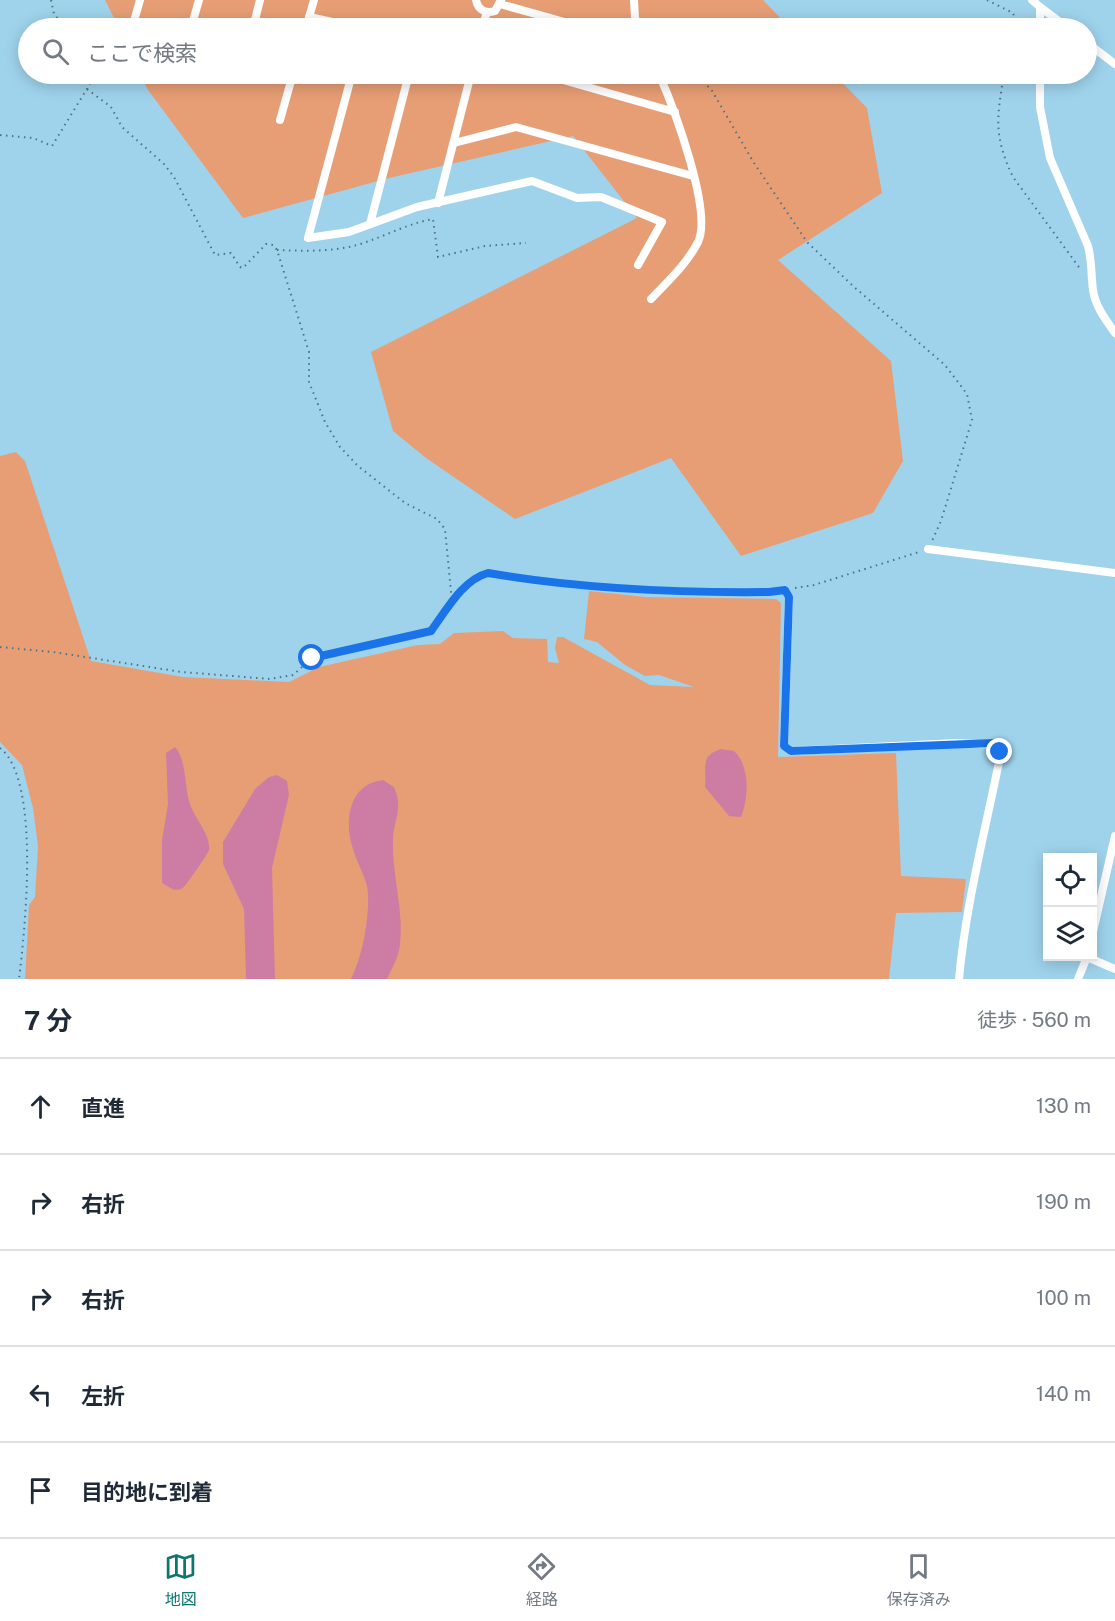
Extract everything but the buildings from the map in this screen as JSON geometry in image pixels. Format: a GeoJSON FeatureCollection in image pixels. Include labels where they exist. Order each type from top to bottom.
{"type":"FeatureCollection","features":[{"type":"Feature","properties":{"kind":"street"},"geometry":{"type":"LineString","coordinates":[[135,18],[140,0]]}},
{"type":"Feature","properties":{"kind":"street"},"geometry":{"type":"LineString","coordinates":[[194,18],[199,0]]}},
{"type":"Feature","properties":{"kind":"street"},"geometry":{"type":"LineString","coordinates":[[256,18],[260,0]]}},
{"type":"Feature","properties":{"kind":"street"},"geometry":{"type":"LineString","coordinates":[[314,0],[309,17],[314,18]]}},
{"type":"Feature","properties":{"kind":"street"},"geometry":{"type":"LineString","coordinates":[[476,0],[480,8],[487,12],[495,11],[501,2],[553,18]]}},
{"type":"Feature","properties":{"kind":"street"},"geometry":{"type":"LineString","coordinates":[[633,0],[635,18]]}},
{"type":"Feature","properties":{"kind":"street"},"geometry":{"type":"LineString","coordinates":[[1032,0],[1055,18]]}},
{"type":"Feature","properties":{"kind":"street"},"geometry":{"type":"LineString","coordinates":[[1040,7],[1040,18]]}},
{"type":"Feature","properties":{"kind":"street"},"geometry":{"type":"LineString","coordinates":[[485,18],[487,12]]}},
{"type":"Feature","properties":{"kind":"street"},"geometry":{"type":"LineString","coordinates":[[1097,50],[1115,64]]}},
{"type":"Feature","properties":{"kind":"street"},"geometry":{"type":"LineString","coordinates":[[280,120],[290,84]]}},
{"type":"Feature","properties":{"kind":"street"},"geometry":{"type":"LineString","coordinates":[[349,84],[308,238],[349,232],[417,207],[532,181],[577,198],[601,197],[662,222],[638,265]]}},
{"type":"Feature","properties":{"kind":"street"},"geometry":{"type":"LineString","coordinates":[[369,224],[406,84]]}},
{"type":"Feature","properties":{"kind":"street"},"geometry":{"type":"LineString","coordinates":[[438,203],[469,84]]}},
{"type":"Feature","properties":{"kind":"street"},"geometry":{"type":"LineString","coordinates":[[577,84],[675,112]]}},
{"type":"Feature","properties":{"kind":"street"},"geometry":{"type":"LineString","coordinates":[[651,299],[676,272],[698,242],[702,219],[675,112],[663,84]]}},
{"type":"Feature","properties":{"kind":"street"},"geometry":{"type":"LineString","coordinates":[[1040,84],[1040,107],[1050,158],[1088,246],[1092,260],[1093,291],[1100,309],[1115,333]]}},
{"type":"Feature","properties":{"kind":"street"},"geometry":{"type":"LineString","coordinates":[[454,143],[516,127],[693,176]]}},
{"type":"Feature","properties":{"kind":"street"},"geometry":{"type":"LineString","coordinates":[[928,549],[1115,573]]}},
{"type":"Feature","properties":{"kind":"street"},"geometry":{"type":"LineString","coordinates":[[785,590],[789,597],[784,746],[791,751],[956,743],[999,745],[995,783],[968,909],[959,979]]}},
{"type":"Feature","properties":{"kind":"street"},"geometry":{"type":"LineString","coordinates":[[1097,914],[1115,836]]}},
{"type":"Feature","properties":{"kind":"street"},"geometry":{"type":"LineString","coordinates":[[1078,979],[1085,961]]}},
{"type":"Feature","properties":{"kind":"street"},"geometry":{"type":"LineString","coordinates":[[1096,961],[1115,969]]}},
{"type":"Feature","properties":{"kind":"path"},"geometry":{"type":"LineString","coordinates":[[51,0],[54,14],[57,18]]}},
{"type":"Feature","properties":{"kind":"path"},"geometry":{"type":"LineString","coordinates":[[987,0],[1013,13],[1015,18]]}},
{"type":"Feature","properties":{"kind":"path"},"geometry":{"type":"LineString","coordinates":[[0,135],[26,137],[52,146],[90,84]]}},
{"type":"Feature","properties":{"kind":"path"},"geometry":{"type":"LineString","coordinates":[[0,647],[53,652],[182,672],[270,679],[293,675],[312,658],[431,631],[452,603],[477,576],[488,573],[585,587],[759,593],[814,585],[928,549],[941,521],[972,420],[967,394],[945,365],[853,286],[807,242],[754,162],[711,89],[705,84]]}},
{"type":"Feature","properties":{"kind":"path"},"geometry":{"type":"LineString","coordinates":[[1003,84],[997,126],[1005,160],[1013,177],[1083,272]]}},
{"type":"Feature","properties":{"kind":"path"},"geometry":{"type":"LineString","coordinates":[[87,89],[111,107],[122,127],[164,164],[174,177],[215,255],[231,253],[243,268],[266,243],[273,245],[277,250],[309,352],[309,382],[325,422],[340,447],[358,466],[405,503],[437,519],[445,529],[452,603]]}},
{"type":"Feature","properties":{"kind":"path"},"geometry":{"type":"LineString","coordinates":[[433,219],[438,257],[485,246],[526,243]]}},
{"type":"Feature","properties":{"kind":"path"},"geometry":{"type":"LineString","coordinates":[[0,748],[12,763],[19,782],[27,828],[19,979]]}},
{"type":"Feature","properties":{"kind":"shaded area"},"geometry":{"type":"Polygon","coordinates":[[[105,0],[763,0],[780,18],[114,18],[105,0]]]}},
{"type":"Feature","properties":{"kind":"shaded area"},"geometry":{"type":"Polygon","coordinates":[[[145,84],[844,84],[867,108],[882,193],[778,260],[891,361],[903,461],[873,513],[741,556],[671,458],[515,519],[426,458],[393,431],[371,352],[637,218],[573,136],[389,178],[243,218],[145,84]]]}},
{"type":"Feature","properties":{"kind":"shaded area"},"geometry":{"type":"Polygon","coordinates":[[[16,452],[25,461],[91,661],[183,677],[289,682],[319,667],[418,645],[440,644],[454,633],[503,631],[513,638],[547,639],[548,662],[559,663],[555,648],[557,637],[563,637],[650,685],[694,687],[659,675],[645,676],[625,665],[597,642],[584,639],[589,591],[646,597],[776,599],[781,603],[778,757],[896,753],[901,876],[966,879],[962,912],[896,913],[889,979],[25,979],[29,905],[35,897],[38,846],[33,808],[22,765],[0,742],[0,456],[16,452]]]}},
{"type":"Feature","properties":{"kind":"shaded area"},"geometry":{"type":"Polygon","coordinates":[[[175,747],[182,759],[190,804],[208,839],[209,850],[183,888],[174,890],[162,883],[162,840],[168,804],[166,753],[175,747]]]}},
{"type":"Feature","properties":{"kind":"shaded area"},"geometry":{"type":"Polygon","coordinates":[[[721,749],[734,751],[743,765],[747,791],[741,817],[729,816],[705,787],[707,759],[721,749]]]}},
{"type":"Feature","properties":{"kind":"shaded area"},"geometry":{"type":"Polygon","coordinates":[[[277,775],[287,781],[289,795],[272,868],[275,979],[246,979],[244,909],[223,864],[223,842],[255,789],[269,777],[277,775]]]}},
{"type":"Feature","properties":{"kind":"shaded area"},"geometry":{"type":"Polygon","coordinates":[[[383,780],[394,787],[398,802],[393,841],[401,931],[399,949],[387,979],[351,979],[364,937],[368,893],[350,838],[349,816],[356,796],[362,789],[371,783],[383,780]]]}},
{"type":"Feature","properties":{"kind":"route"},"geometry":{"type":"LineString","coordinates":[[312,658],[431,631],[463,589],[477,576],[488,573],[585,587],[650,591],[769,592],[785,590],[789,597],[784,746],[791,751],[994,743],[999,745],[1000,752]]}}]}
